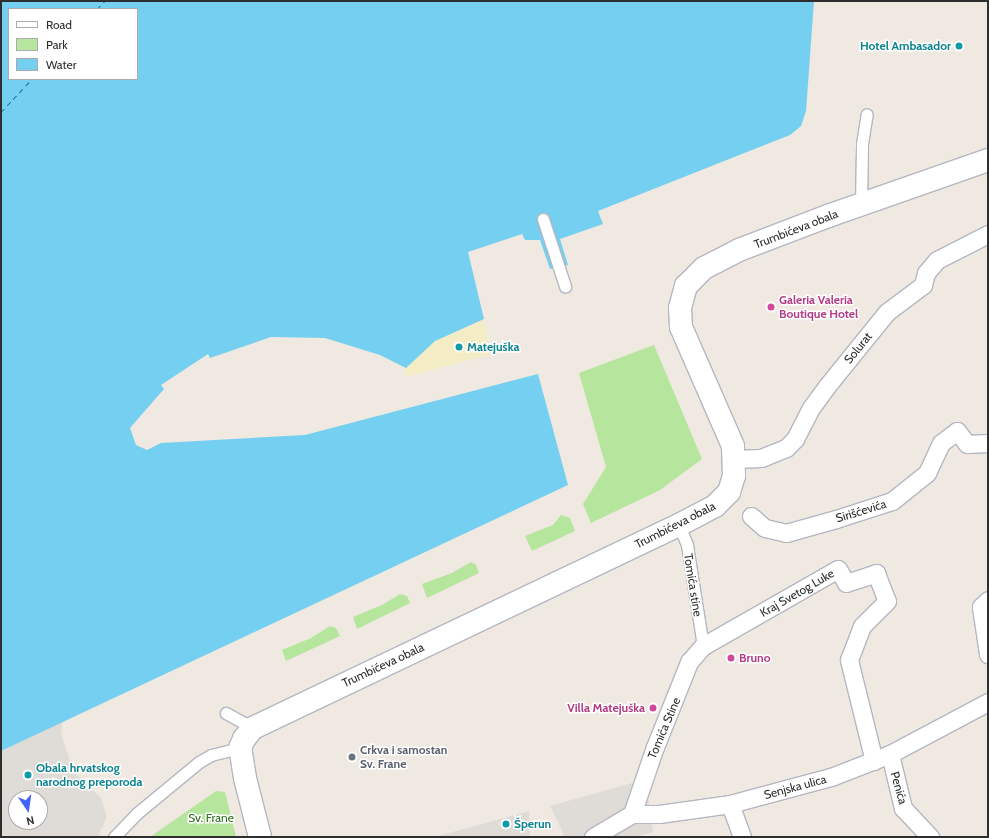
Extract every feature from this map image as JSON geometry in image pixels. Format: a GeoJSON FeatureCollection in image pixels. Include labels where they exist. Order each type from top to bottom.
{"type":"FeatureCollection","features":[{"type":"Feature","properties":{"kind":"street","name":"Trumbićeva obala"},"geometry":{"type":"LineString","coordinates":[[240,748],[244,739],[253,728],[679,525],[715,506],[729,492],[734,476],[734,459],[729,434],[682,327],[680,308],[686,286],[704,268],[739,250],[861,204],[988,160]]}},
{"type":"Feature","properties":{"kind":"street","name":"Solurat"},"geometry":{"type":"LineString","coordinates":[[734,459],[761,458],[786,448],[795,439],[811,408],[887,312],[923,285],[926,273],[937,260],[988,234]]}},
{"type":"Feature","properties":{"kind":"street","name":"Sirišćevića"},"geometry":{"type":"LineString","coordinates":[[751,516],[765,528],[786,533],[836,519],[892,501],[927,473],[941,443],[957,431],[967,444],[987,443]]}},
{"type":"Feature","properties":{"kind":"street","name":"Kraj Svetog Luke"},"geometry":{"type":"LineString","coordinates":[[703,646],[838,569],[846,583],[876,573],[887,601],[862,626],[849,660],[882,758]]}},
{"type":"Feature","properties":{"kind":"street"},"geometry":{"type":"LineString","coordinates":[[988,600],[981,607],[988,654]]}},
{"type":"Feature","properties":{"kind":"street","name":"Tomića Stine"},"geometry":{"type":"LineString","coordinates":[[632,814],[655,747],[689,662],[703,646]]}},
{"type":"Feature","properties":{"kind":"street","name":"Senjska ulica"},"geometry":{"type":"LineString","coordinates":[[632,814],[659,814],[730,804],[831,777],[882,758],[988,702]]}},
{"type":"Feature","properties":{"kind":"street"},"geometry":{"type":"LineString","coordinates":[[240,748],[245,778],[260,837]]}},
{"type":"Feature","properties":{"kind":"street","name":"Penića"},"geometry":{"type":"LineString","coordinates":[[882,758],[903,808],[930,837]]}},
{"type":"Feature","properties":{"kind":"street"},"geometry":{"type":"LineString","coordinates":[[730,804],[742,837]]}},
{"type":"Feature","properties":{"kind":"street"},"geometry":{"type":"LineString","coordinates":[[593,837],[632,814]]}},
{"type":"Feature","properties":{"kind":"lane"},"geometry":{"type":"LineString","coordinates":[[861,204],[862,144],[867,114]]}},
{"type":"Feature","properties":{"kind":"lane"},"geometry":{"type":"LineString","coordinates":[[543,219],[565,286]]}},
{"type":"Feature","properties":{"kind":"lane","name":"Tomića stine"},"geometry":{"type":"LineString","coordinates":[[679,525],[687,545],[703,646]]}},
{"type":"Feature","properties":{"kind":"lane"},"geometry":{"type":"LineString","coordinates":[[226,713],[253,728]]}},
{"type":"Feature","properties":{"kind":"lane"},"geometry":{"type":"LineString","coordinates":[[114,837],[136,814],[199,762],[211,755],[240,748]]}},
{"type":"Feature","properties":{"kind":"green space"},"geometry":{"type":"Polygon","coordinates":[[[654,345],[702,459],[660,490],[591,523],[583,504],[606,467],[579,373],[654,345]]]}},
{"type":"Feature","properties":{"kind":"green space"},"geometry":{"type":"Polygon","coordinates":[[[561,515],[570,518],[575,531],[532,551],[525,536],[553,525],[561,515]]]}},
{"type":"Feature","properties":{"kind":"green space"},"geometry":{"type":"Polygon","coordinates":[[[471,562],[476,565],[479,573],[427,598],[422,584],[452,573],[471,562]]]}},
{"type":"Feature","properties":{"kind":"green space"},"geometry":{"type":"Polygon","coordinates":[[[400,594],[407,596],[410,603],[357,629],[353,617],[382,605],[400,594]]]}},
{"type":"Feature","properties":{"kind":"green space"},"geometry":{"type":"Polygon","coordinates":[[[330,626],[336,628],[340,636],[286,661],[282,650],[311,638],[330,626]]]}},
{"type":"Feature","properties":{"kind":"green space","name":"Sv. Frane"},"geometry":{"type":"Polygon","coordinates":[[[216,791],[225,792],[236,837],[150,837],[216,791]]]}},
{"type":"Feature","properties":{"kind":"sand","name":"Matejuška"},"geometry":{"type":"Polygon","coordinates":[[[484,319],[491,354],[405,377],[406,368],[435,341],[484,319]]]}},
{"type":"Feature","properties":{"kind":"shaded area"},"geometry":{"type":"Polygon","coordinates":[[[63,720],[61,734],[74,772],[101,798],[107,817],[98,837],[1,837],[1,751],[63,720]]]}},
{"type":"Feature","properties":{"kind":"shaded area"},"geometry":{"type":"Polygon","coordinates":[[[646,782],[653,832],[637,837],[565,837],[550,806],[632,783],[646,782]]]}},
{"type":"Feature","properties":{"kind":"shaded area","name":"Šperun"},"geometry":{"type":"Polygon","coordinates":[[[529,811],[530,837],[434,837],[445,834],[529,811]]]}},
{"type":"Feature","properties":{"kind":"water"},"geometry":{"type":"Polygon","coordinates":[[[1,1],[814,1],[806,111],[801,126],[790,135],[598,211],[603,224],[560,239],[568,265],[550,269],[540,240],[525,240],[522,234],[468,252],[484,319],[435,341],[406,368],[380,355],[325,338],[271,337],[210,358],[208,354],[161,385],[164,389],[130,428],[136,445],[147,450],[161,443],[305,435],[538,374],[568,485],[1,751],[1,1]]]}},
{"type":"Feature","properties":{"kind":"ferry route"},"geometry":{"type":"LineString","coordinates":[[98,8],[105,1]]}},
{"type":"Feature","properties":{"kind":"ferry route"},"geometry":{"type":"LineString","coordinates":[[1,112],[31,80]]}},
{"type":"Feature","properties":{"kind":"place","name":"Hotel Ambasador"},"geometry":{"type":"Point","coordinates":[959,46]}},
{"type":"Feature","properties":{"kind":"place","name":"Galeria Valeria Boutique Hotel"},"geometry":{"type":"Point","coordinates":[771,307]}},
{"type":"Feature","properties":{"kind":"place","name":"Matejuška"},"geometry":{"type":"Point","coordinates":[459,347]}},
{"type":"Feature","properties":{"kind":"place","name":"Bruno"},"geometry":{"type":"Point","coordinates":[731,658]}},
{"type":"Feature","properties":{"kind":"place","name":"Villa Matejuška"},"geometry":{"type":"Point","coordinates":[653,708]}},
{"type":"Feature","properties":{"kind":"place","name":"Crkva i samostan Sv. Frane"},"geometry":{"type":"Point","coordinates":[352,757]}},
{"type":"Feature","properties":{"kind":"place","name":"Obala hrvatskog narodnog preporoda"},"geometry":{"type":"Point","coordinates":[28,775]}},
{"type":"Feature","properties":{"kind":"place","name":"Šperun"},"geometry":{"type":"Point","coordinates":[506,824]}}]}
